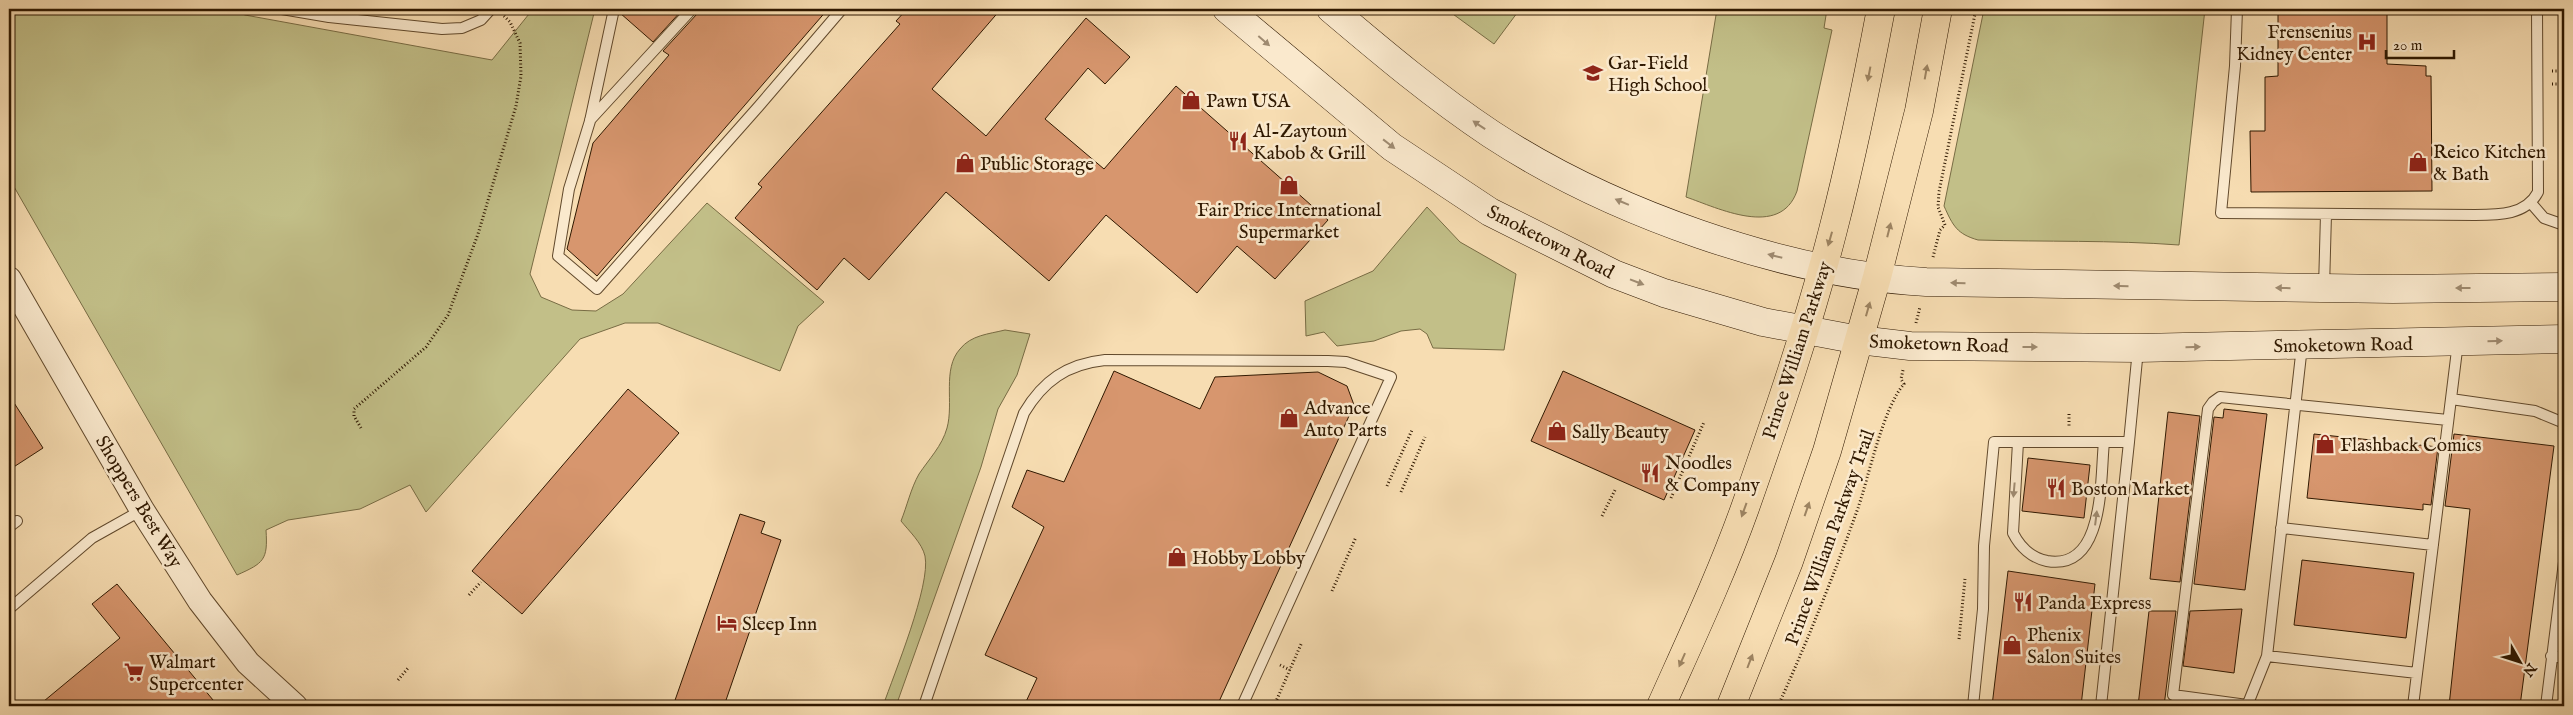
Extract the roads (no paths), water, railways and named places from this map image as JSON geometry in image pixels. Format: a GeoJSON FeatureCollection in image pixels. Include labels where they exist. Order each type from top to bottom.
{"type":"FeatureCollection","features":[{"type":"Feature","properties":{"kind":"highway","name":"Prince William Parkway"},"geometry":{"type":"LineString","coordinates":[[1661,706],[1707,604],[1745,509],[1803,330],[1822,267],[1863,107],[1881,9]]}},
{"type":"Feature","properties":{"kind":"highway"},"geometry":{"type":"LineString","coordinates":[[1731,706],[1785,570],[1818,478],[1860,340],[1919,111],[1938,9]]}},
{"type":"Feature","properties":{"kind":"main road","name":"Smoketown Road"},"geometry":{"type":"LineString","coordinates":[[1227,9],[1392,147],[1490,212],[1566,252],[1647,286],[1742,316],[1803,330],[1910,346],[2138,348],[2564,340]]}},
{"type":"Feature","properties":{"kind":"main road"},"geometry":{"type":"LineString","coordinates":[[1331,9],[1432,94],[1493,135],[1555,170],[1619,202],[1690,230],[1763,253],[1822,267],[1877,277],[1960,283],[2324,288],[2564,287]]}},
{"type":"Feature","properties":{"kind":"main road"},"geometry":{"type":"LineString","coordinates":[[2536,287],[2564,274]]}},
{"type":"Feature","properties":{"kind":"street","name":"Shoppers Best Way"},"geometry":{"type":"LineString","coordinates":[[9,279],[142,510],[200,601],[248,663],[295,706]]}},
{"type":"Feature","properties":{"kind":"lane"},"geometry":{"type":"LineString","coordinates":[[282,9],[329,17],[442,29],[462,28],[481,20],[490,9]]}},
{"type":"Feature","properties":{"kind":"lane"},"geometry":{"type":"LineString","coordinates":[[614,9],[590,121],[569,189],[558,256],[597,289],[760,106],[842,9]]}},
{"type":"Feature","properties":{"kind":"lane"},"geometry":{"type":"LineString","coordinates":[[590,121],[692,9]]}},
{"type":"Feature","properties":{"kind":"lane"},"geometry":{"type":"LineString","coordinates":[[2236,9],[2235,66],[2221,213],[2488,215],[2512,212],[2531,203],[2538,192],[2540,184],[2537,9]]}},
{"type":"Feature","properties":{"kind":"lane"},"geometry":{"type":"LineString","coordinates":[[2531,203],[2544,218],[2564,225]]}},
{"type":"Feature","properties":{"kind":"lane"},"geometry":{"type":"LineString","coordinates":[[2324,288],[2326,214]]}},
{"type":"Feature","properties":{"kind":"lane"},"geometry":{"type":"LineString","coordinates":[[2413,706],[2458,342]]}},
{"type":"Feature","properties":{"kind":"lane"},"geometry":{"type":"LineString","coordinates":[[2302,344],[2296,404],[2267,656],[2247,706],[2172,695],[2208,409],[2213,402],[2220,397],[2296,404],[2448,420]]}},
{"type":"Feature","properties":{"kind":"lane"},"geometry":{"type":"LineString","coordinates":[[2101,706],[2138,348]]}},
{"type":"Feature","properties":{"kind":"lane"},"geometry":{"type":"LineString","coordinates":[[924,706],[1024,413],[1035,395],[1050,379],[1068,368],[1088,362],[1105,360],[1346,362],[1391,378],[1242,706]]}},
{"type":"Feature","properties":{"kind":"lane"},"geometry":{"type":"LineString","coordinates":[[2450,399],[2535,410],[2564,423]]}},
{"type":"Feature","properties":{"kind":"lane"},"geometry":{"type":"LineString","coordinates":[[1973,706],[1983,609],[1984,546],[1994,442],[2129,442]]}},
{"type":"Feature","properties":{"kind":"lane"},"geometry":{"type":"LineString","coordinates":[[2018,442],[2013,533],[2020,545],[2034,556],[2057,562],[2081,551],[2094,532],[2104,442]]}},
{"type":"Feature","properties":{"kind":"lane"},"geometry":{"type":"LineString","coordinates":[[9,610],[92,538],[142,510]]}},
{"type":"Feature","properties":{"kind":"lane"},"geometry":{"type":"LineString","coordinates":[[2281,528],[2433,545]]}},
{"type":"Feature","properties":{"kind":"lane"},"geometry":{"type":"LineString","coordinates":[[2546,706],[2564,562]]}},
{"type":"Feature","properties":{"kind":"lane"},"geometry":{"type":"LineString","coordinates":[[2267,656],[2417,673]]}},
{"type":"Feature","properties":{"kind":"lane"},"geometry":{"type":"LineString","coordinates":[[2551,656],[2564,658]]}},
{"type":"Feature","properties":{"kind":"place","name":"Frensenius Kidney Center"},"geometry":{"type":"Point","coordinates":[2367,42]}},
{"type":"Feature","properties":{"kind":"place","name":"Gar-Field High School"},"geometry":{"type":"Point","coordinates":[1593,73]}},
{"type":"Feature","properties":{"kind":"place","name":"Pawn USA"},"geometry":{"type":"Point","coordinates":[1191,100]}},
{"type":"Feature","properties":{"kind":"place","name":"Al-Zaytoun Kabob & Grill"},"geometry":{"type":"Point","coordinates":[1238,141]}},
{"type":"Feature","properties":{"kind":"place","name":"Reico Kitchen & Bath"},"geometry":{"type":"Point","coordinates":[2418,162]}},
{"type":"Feature","properties":{"kind":"place","name":"Public Storage"},"geometry":{"type":"Point","coordinates":[965,163]}},
{"type":"Feature","properties":{"kind":"place","name":"Fair Price International Supermarket"},"geometry":{"type":"Point","coordinates":[1289,185]}},
{"type":"Feature","properties":{"kind":"place","name":"Advance Auto Parts"},"geometry":{"type":"Point","coordinates":[1289,418]}},
{"type":"Feature","properties":{"kind":"place","name":"Sally Beauty"},"geometry":{"type":"Point","coordinates":[1557,431]}},
{"type":"Feature","properties":{"kind":"place","name":"Flashback Comics"},"geometry":{"type":"Point","coordinates":[2325,444]}},
{"type":"Feature","properties":{"kind":"place","name":"Noodles & Company"},"geometry":{"type":"Point","coordinates":[1650,473]}},
{"type":"Feature","properties":{"kind":"place","name":"Boston Market"},"geometry":{"type":"Point","coordinates":[2056,488]}},
{"type":"Feature","properties":{"kind":"place","name":"Hobby Lobby"},"geometry":{"type":"Point","coordinates":[1177,557]}},
{"type":"Feature","properties":{"kind":"place","name":"Panda Express"},"geometry":{"type":"Point","coordinates":[2023,602]}},
{"type":"Feature","properties":{"kind":"place","name":"Sleep Inn"},"geometry":{"type":"Point","coordinates":[727,623]}},
{"type":"Feature","properties":{"kind":"place","name":"Phenix Salon Suites"},"geometry":{"type":"Point","coordinates":[2012,645]}},
{"type":"Feature","properties":{"kind":"place","name":"Walmart Supercenter"},"geometry":{"type":"Point","coordinates":[134,672]}}]}
